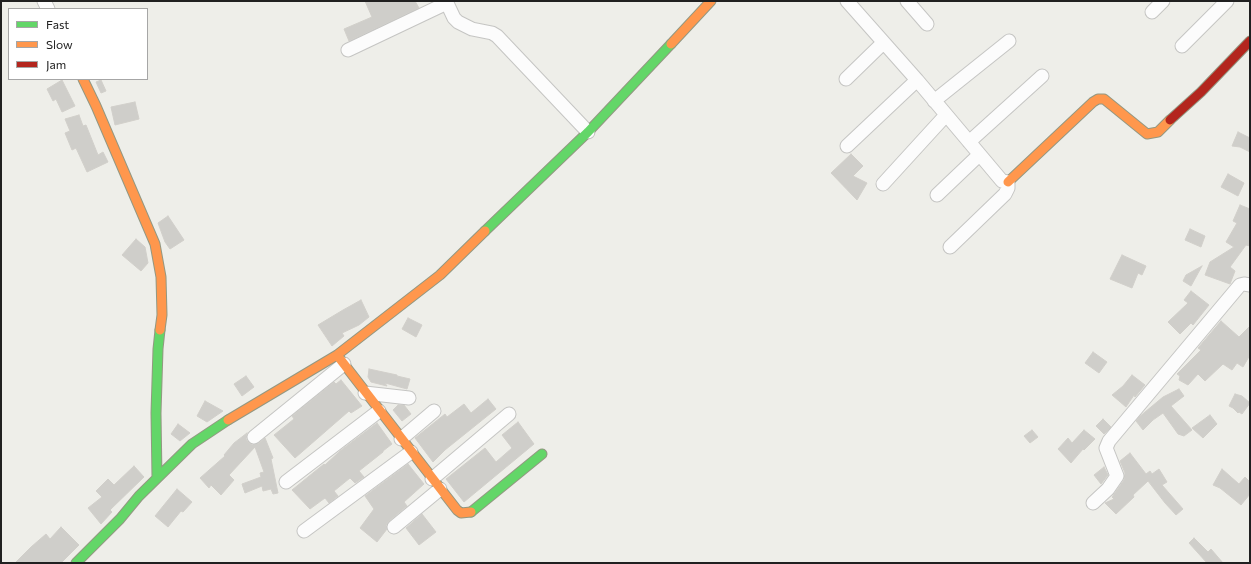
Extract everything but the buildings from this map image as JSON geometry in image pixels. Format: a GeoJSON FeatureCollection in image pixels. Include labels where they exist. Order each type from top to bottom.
{"type":"FeatureCollection","features":[{"type":"Feature","properties":{"kind":"street"},"geometry":{"type":"LineString","coordinates":[[254,437],[340,360],[440,275],[588,132],[711,1]]}},
{"type":"Feature","properties":{"kind":"street"},"geometry":{"type":"LineString","coordinates":[[847,1],[917,80],[1002,181],[1008,182]]}},
{"type":"Feature","properties":{"kind":"street"},"geometry":{"type":"LineString","coordinates":[[907,1],[927,24]]}},
{"type":"Feature","properties":{"kind":"street"},"geometry":{"type":"LineString","coordinates":[[1152,12],[1163,1]]}},
{"type":"Feature","properties":{"kind":"street"},"geometry":{"type":"LineString","coordinates":[[1182,46],[1227,1]]}},
{"type":"Feature","properties":{"kind":"street"},"geometry":{"type":"LineString","coordinates":[[348,50],[446,2],[454,18],[458,22],[472,29],[492,33],[497,36],[588,132]]}},
{"type":"Feature","properties":{"kind":"street"},"geometry":{"type":"LineString","coordinates":[[934,101],[1009,41]]}},
{"type":"Feature","properties":{"kind":"street"},"geometry":{"type":"LineString","coordinates":[[950,246],[1006,194],[1008,182],[1093,102],[1098,99],[1104,99],[1147,134],[1158,132],[1201,92],[1250,41]]}},
{"type":"Feature","properties":{"kind":"street"},"geometry":{"type":"LineString","coordinates":[[846,79],[883,43]]}},
{"type":"Feature","properties":{"kind":"street"},"geometry":{"type":"LineString","coordinates":[[969,142],[1042,76]]}},
{"type":"Feature","properties":{"kind":"street"},"geometry":{"type":"LineString","coordinates":[[83,80],[112,142],[155,244],[161,277],[162,315],[158,349],[156,413],[157,478]]}},
{"type":"Feature","properties":{"kind":"street"},"geometry":{"type":"LineString","coordinates":[[846,146],[917,80]]}},
{"type":"Feature","properties":{"kind":"street"},"geometry":{"type":"LineString","coordinates":[[883,184],[946,115]]}},
{"type":"Feature","properties":{"kind":"street"},"geometry":{"type":"LineString","coordinates":[[936,195],[979,155]]}},
{"type":"Feature","properties":{"kind":"street"},"geometry":{"type":"LineString","coordinates":[[1093,502],[1108,489],[1117,476],[1106,448],[1108,441],[1240,285],[1250,285]]}},
{"type":"Feature","properties":{"kind":"street"},"geometry":{"type":"LineString","coordinates":[[76,563],[157,478],[192,444],[216,428],[340,360]]}},
{"type":"Feature","properties":{"kind":"street"},"geometry":{"type":"LineString","coordinates":[[340,360],[436,484],[457,510],[462,513],[470,513],[542,454]]}},
{"type":"Feature","properties":{"kind":"street"},"geometry":{"type":"LineString","coordinates":[[365,392],[409,398]]}},
{"type":"Feature","properties":{"kind":"street"},"geometry":{"type":"LineString","coordinates":[[401,439],[434,410]]}},
{"type":"Feature","properties":{"kind":"street"},"geometry":{"type":"LineString","coordinates":[[286,482],[379,411]]}},
{"type":"Feature","properties":{"kind":"street"},"geometry":{"type":"LineString","coordinates":[[394,527],[436,484],[509,414]]}},
{"type":"Feature","properties":{"kind":"street"},"geometry":{"type":"LineString","coordinates":[[304,531],[411,452]]}},
{"type":"Feature","properties":{"kind":"traffic: fast"},"geometry":{"type":"LineString","coordinates":[[485,231],[588,132],[671,44]]}},
{"type":"Feature","properties":{"kind":"traffic: fast"},"geometry":{"type":"LineString","coordinates":[[157,478],[156,413],[160,330]]}},
{"type":"Feature","properties":{"kind":"traffic: fast"},"geometry":{"type":"LineString","coordinates":[[76,563],[120,519],[139,496],[192,444],[228,420]]}},
{"type":"Feature","properties":{"kind":"traffic: fast"},"geometry":{"type":"LineString","coordinates":[[471,512],[542,454]]}},
{"type":"Feature","properties":{"kind":"traffic: slow"},"geometry":{"type":"LineString","coordinates":[[671,44],[711,1]]}},
{"type":"Feature","properties":{"kind":"traffic: slow"},"geometry":{"type":"LineString","coordinates":[[83,80],[155,244],[161,277],[162,315],[160,330]]}},
{"type":"Feature","properties":{"kind":"traffic: slow"},"geometry":{"type":"LineString","coordinates":[[1008,182],[1098,99],[1104,99],[1147,134],[1158,132],[1170,120]]}},
{"type":"Feature","properties":{"kind":"traffic: slow"},"geometry":{"type":"LineString","coordinates":[[228,420],[337,355],[440,275],[485,231]]}},
{"type":"Feature","properties":{"kind":"traffic: slow"},"geometry":{"type":"LineString","coordinates":[[337,355],[457,510],[461,513],[471,512]]}},
{"type":"Feature","properties":{"kind":"traffic: jam"},"geometry":{"type":"LineString","coordinates":[[1170,120],[1201,92],[1250,41]]}}]}
